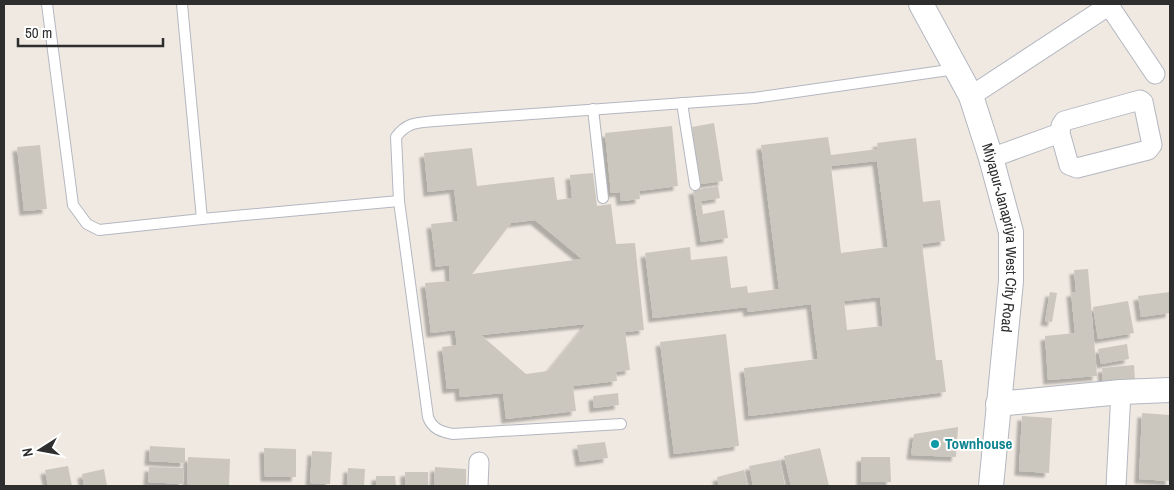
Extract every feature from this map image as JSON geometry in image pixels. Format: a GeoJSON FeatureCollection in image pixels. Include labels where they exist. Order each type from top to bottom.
{"type":"FeatureCollection","features":[{"type":"Feature","properties":{"kind":"street","name":"Miyapur-Janapriya West City Road"},"geometry":{"type":"LineString","coordinates":[[921,4],[971,96],[992,158],[1010,232],[1011,281],[991,486]]}},
{"type":"Feature","properties":{"kind":"street"},"geometry":{"type":"LineString","coordinates":[[971,96],[1109,4],[1155,74]]}},
{"type":"Feature","properties":{"kind":"street"},"geometry":{"type":"LineString","coordinates":[[1140,100],[1143,102],[1152,145],[1148,150],[1072,168],[1069,165],[1060,133],[1064,121],[1140,100]]}},
{"type":"Feature","properties":{"kind":"street"},"geometry":{"type":"LineString","coordinates":[[992,158],[1060,133]]}},
{"type":"Feature","properties":{"kind":"street"},"geometry":{"type":"LineString","coordinates":[[998,404],[1121,392],[1170,390]]}},
{"type":"Feature","properties":{"kind":"street"},"geometry":{"type":"LineString","coordinates":[[1116,486],[1121,392]]}},
{"type":"Feature","properties":{"kind":"street"},"geometry":{"type":"LineString","coordinates":[[478,462],[478,486]]}},
{"type":"Feature","properties":{"kind":"lane"},"geometry":{"type":"LineString","coordinates":[[47,4],[73,205],[79,216],[87,224],[99,230],[399,201]]}},
{"type":"Feature","properties":{"kind":"lane"},"geometry":{"type":"LineString","coordinates":[[182,4],[202,219]]}},
{"type":"Feature","properties":{"kind":"lane"},"geometry":{"type":"LineString","coordinates":[[620,424],[453,434],[443,432],[430,424],[399,201],[396,137],[403,128],[413,123],[435,121],[754,98],[956,69]]}},
{"type":"Feature","properties":{"kind":"lane"},"geometry":{"type":"LineString","coordinates":[[682,103],[695,185]]}},
{"type":"Feature","properties":{"kind":"lane"},"geometry":{"type":"LineString","coordinates":[[593,109],[603,198]]}},
{"type":"Feature","properties":{"kind":"building"},"geometry":{"type":"Polygon","coordinates":[[[714,123],[723,181],[701,184],[692,127],[714,123]]]}},
{"type":"Feature","properties":{"kind":"building"},"geometry":{"type":"Polygon","coordinates":[[[672,126],[678,186],[639,191],[640,199],[621,201],[620,192],[611,193],[605,133],[672,126]]]}},
{"type":"Feature","properties":{"kind":"building"},"geometry":{"type":"Polygon","coordinates":[[[828,137],[831,155],[878,149],[877,143],[916,138],[923,202],[940,200],[945,241],[922,244],[936,360],[942,360],[946,392],[749,416],[744,368],[818,359],[811,304],[748,312],[747,307],[653,318],[645,253],[690,247],[691,260],[727,256],[731,288],[747,286],[748,293],[779,289],[761,145],[828,137]],[[877,161],[831,166],[841,253],[888,247],[877,161]],[[880,297],[844,301],[847,330],[883,326],[880,297]]]}},
{"type":"Feature","properties":{"kind":"building"},"geometry":{"type":"Polygon","coordinates":[[[40,145],[47,209],[24,211],[17,147],[40,145]]]}},
{"type":"Feature","properties":{"kind":"building"},"geometry":{"type":"Polygon","coordinates":[[[472,148],[477,186],[554,177],[557,200],[572,198],[570,175],[593,173],[597,206],[611,204],[616,244],[635,243],[644,330],[625,332],[630,370],[616,372],[617,381],[573,386],[576,411],[506,419],[503,393],[460,397],[459,388],[447,389],[442,347],[457,345],[455,330],[431,333],[425,283],[450,281],[449,265],[436,267],[431,224],[458,221],[454,189],[428,192],[424,153],[472,148]],[[535,220],[511,223],[472,274],[582,259],[535,220]],[[586,324],[481,335],[526,374],[548,371],[586,324]]]}},
{"type":"Feature","properties":{"kind":"building"},"geometry":{"type":"Polygon","coordinates":[[[718,186],[720,198],[701,201],[703,214],[724,210],[728,238],[701,242],[693,190],[718,186]]]}},
{"type":"Feature","properties":{"kind":"building"},"geometry":{"type":"Polygon","coordinates":[[[1088,269],[1097,376],[1048,380],[1045,336],[1075,333],[1071,292],[1076,292],[1074,270],[1088,269]]]}},
{"type":"Feature","properties":{"kind":"building"},"geometry":{"type":"Polygon","coordinates":[[[1050,292],[1057,293],[1052,322],[1045,321],[1050,292]]]}},
{"type":"Feature","properties":{"kind":"building"},"geometry":{"type":"Polygon","coordinates":[[[1170,292],[1170,313],[1141,317],[1138,296],[1170,292]]]}},
{"type":"Feature","properties":{"kind":"building"},"geometry":{"type":"Polygon","coordinates":[[[1128,301],[1134,333],[1098,339],[1093,307],[1128,301]]]}},
{"type":"Feature","properties":{"kind":"building"},"geometry":{"type":"Polygon","coordinates":[[[726,334],[739,446],[674,454],[660,342],[726,334]]]}},
{"type":"Feature","properties":{"kind":"building"},"geometry":{"type":"Polygon","coordinates":[[[1127,344],[1129,359],[1101,364],[1098,349],[1127,344]]]}},
{"type":"Feature","properties":{"kind":"building"},"geometry":{"type":"Polygon","coordinates":[[[1134,365],[1135,380],[1103,382],[1102,368],[1134,365]]]}},
{"type":"Feature","properties":{"kind":"building"},"geometry":{"type":"Polygon","coordinates":[[[618,393],[619,405],[594,408],[593,396],[618,393]]]}},
{"type":"Feature","properties":{"kind":"building"},"geometry":{"type":"Polygon","coordinates":[[[1142,413],[1170,415],[1170,481],[1139,479],[1142,413]]]}},
{"type":"Feature","properties":{"kind":"building"},"geometry":{"type":"Polygon","coordinates":[[[1022,416],[1052,418],[1049,473],[1019,471],[1022,416]]]}},
{"type":"Feature","properties":{"kind":"building","name":"Townhouse"},"geometry":{"type":"Polygon","coordinates":[[[958,427],[956,457],[911,455],[914,434],[958,427]]]}},
{"type":"Feature","properties":{"kind":"building"},"geometry":{"type":"Polygon","coordinates":[[[605,442],[608,458],[580,462],[577,445],[605,442]]]}},
{"type":"Feature","properties":{"kind":"building"},"geometry":{"type":"Polygon","coordinates":[[[150,446],[185,448],[185,463],[149,461],[150,446]]]}},
{"type":"Feature","properties":{"kind":"building"},"geometry":{"type":"Polygon","coordinates":[[[264,448],[296,449],[296,477],[265,477],[264,448]]]}},
{"type":"Feature","properties":{"kind":"building"},"geometry":{"type":"Polygon","coordinates":[[[820,448],[829,486],[791,486],[784,456],[820,448]]]}},
{"type":"Feature","properties":{"kind":"building"},"geometry":{"type":"Polygon","coordinates":[[[312,451],[332,452],[330,484],[310,483],[312,451]]]}},
{"type":"Feature","properties":{"kind":"building"},"geometry":{"type":"Polygon","coordinates":[[[188,457],[230,459],[229,486],[187,484],[188,457]]]}},
{"type":"Feature","properties":{"kind":"building"},"geometry":{"type":"Polygon","coordinates":[[[861,457],[890,457],[891,482],[861,482],[861,457]]]}},
{"type":"Feature","properties":{"kind":"building"},"geometry":{"type":"Polygon","coordinates":[[[780,460],[785,486],[753,486],[749,466],[780,460]]]}},
{"type":"Feature","properties":{"kind":"building"},"geometry":{"type":"Polygon","coordinates":[[[68,466],[72,486],[48,486],[45,470],[68,466]]]}},
{"type":"Feature","properties":{"kind":"building"},"geometry":{"type":"Polygon","coordinates":[[[149,467],[184,468],[183,484],[148,482],[149,467]]]}},
{"type":"Feature","properties":{"kind":"building"},"geometry":{"type":"Polygon","coordinates":[[[435,467],[466,469],[466,486],[434,486],[435,467]]]}},
{"type":"Feature","properties":{"kind":"building"},"geometry":{"type":"Polygon","coordinates":[[[348,468],[365,469],[364,486],[347,486],[348,468]]]}},
{"type":"Feature","properties":{"kind":"building"},"geometry":{"type":"Polygon","coordinates":[[[104,469],[107,486],[84,486],[82,474],[104,469]]]}},
{"type":"Feature","properties":{"kind":"building"},"geometry":{"type":"Polygon","coordinates":[[[744,470],[748,486],[719,486],[717,477],[744,470]]]}},
{"type":"Feature","properties":{"kind":"building"},"geometry":{"type":"Polygon","coordinates":[[[405,472],[428,472],[428,486],[405,486],[405,472]]]}},
{"type":"Feature","properties":{"kind":"building"},"geometry":{"type":"Polygon","coordinates":[[[376,476],[395,476],[396,486],[376,486],[376,476]]]}},
{"type":"Feature","properties":{"kind":"place","name":"Townhouse"},"geometry":{"type":"Point","coordinates":[935,444]}}]}
